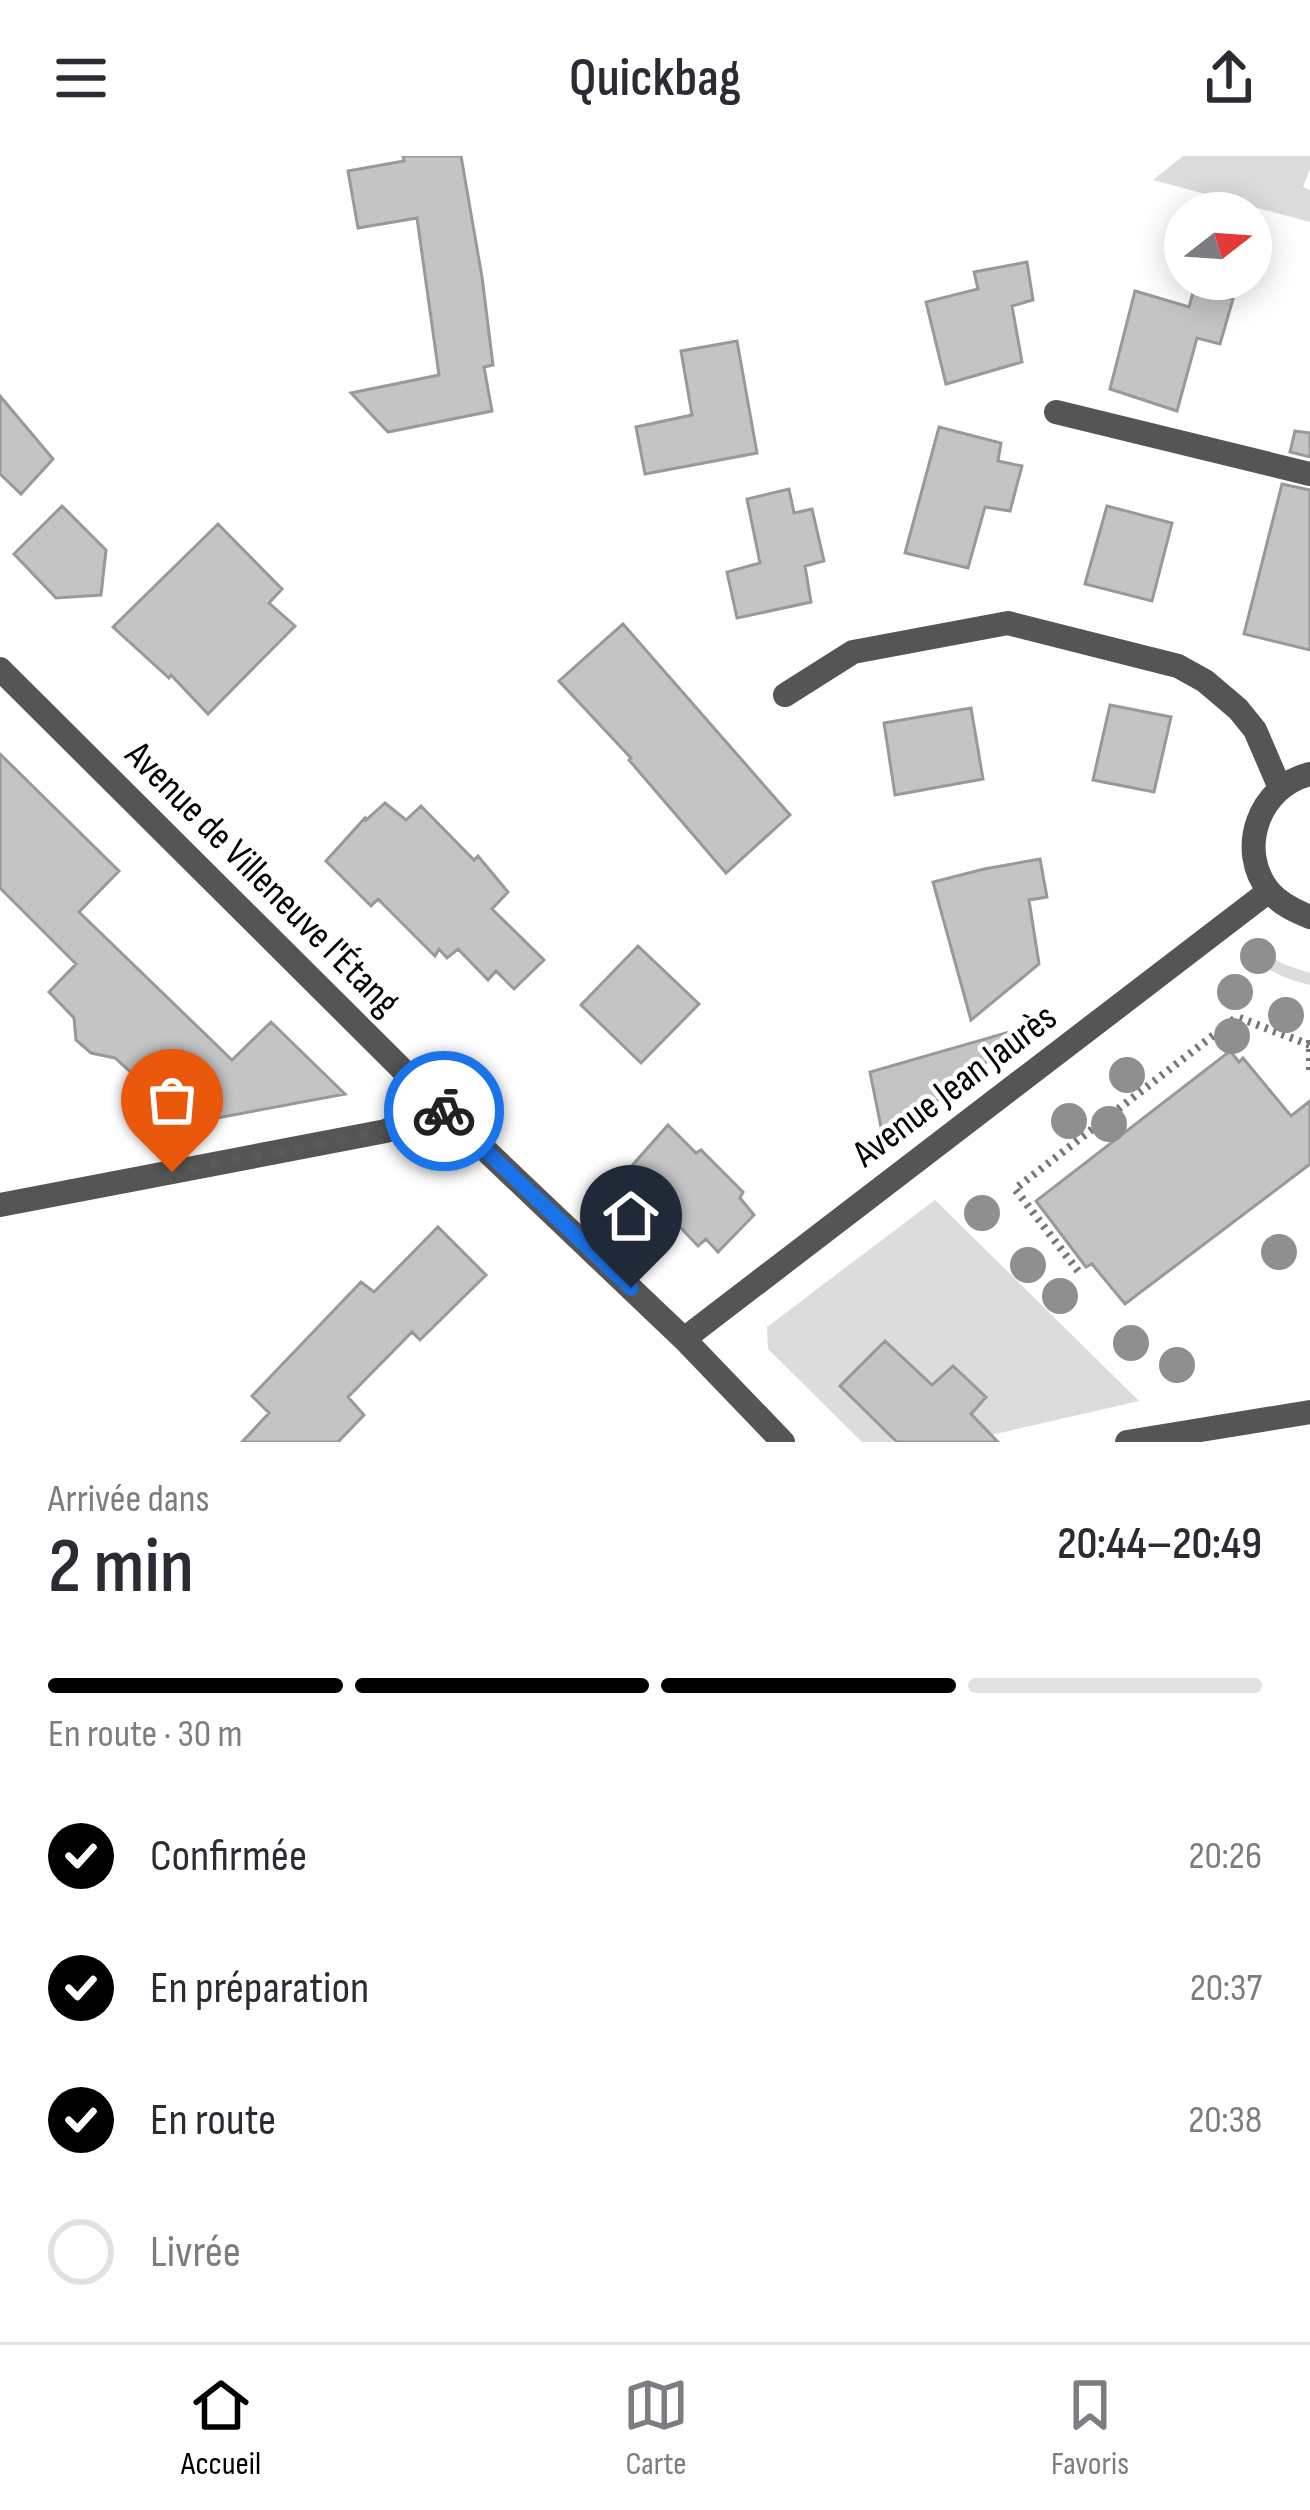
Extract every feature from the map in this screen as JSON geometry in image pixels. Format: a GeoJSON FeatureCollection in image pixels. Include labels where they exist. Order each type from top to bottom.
{"type":"FeatureCollection","features":[{"type":"Feature","properties":{"kind":"street"},"geometry":{"type":"LineString","coordinates":[[1056,412],[1310,475]]}},
{"type":"Feature","properties":{"kind":"street"},"geometry":{"type":"LineString","coordinates":[[785,695],[854,652],[1008,623],[1178,665],[1238,709],[1255,730],[1280,788]]}},
{"type":"Feature","properties":{"kind":"street","name":"Avenue de Villeneuve l'Étang"},"geometry":{"type":"LineString","coordinates":[[0,669],[436,1103],[684,1339],[783,1442]]}},
{"type":"Feature","properties":{"kind":"street"},"geometry":{"type":"LineString","coordinates":[[1310,774],[1280,788],[1267,802],[1254,837],[1254,857],[1269,891],[1287,907],[1310,917]]}},
{"type":"Feature","properties":{"kind":"street","name":"Avenue Jean Jaurès"},"geometry":{"type":"LineString","coordinates":[[684,1339],[1269,891]]}},
{"type":"Feature","properties":{"kind":"street"},"geometry":{"type":"LineString","coordinates":[[0,1204],[386,1131],[436,1103]]}},
{"type":"Feature","properties":{"kind":"street"},"geometry":{"type":"LineString","coordinates":[[1126,1442],[1310,1412]]}},
{"type":"Feature","properties":{"kind":"path"},"geometry":{"type":"LineString","coordinates":[[1078,1271],[1015,1190],[1237,1017],[1310,1043],[1310,1072]]}},
{"type":"Feature","properties":{"kind":"green space"},"geometry":{"type":"Polygon","coordinates":[[[1183,156],[1310,156],[1303,187],[1310,190],[1310,222],[1272,212],[1272,192],[1198,192],[1153,180],[1183,156]]]}},
{"type":"Feature","properties":{"kind":"green space"},"geometry":{"type":"Polygon","coordinates":[[[1259,949],[1310,973],[1310,985],[1259,963],[1252,958],[1259,949]]]}},
{"type":"Feature","properties":{"kind":"green space"},"geometry":{"type":"Polygon","coordinates":[[[935,1200],[1139,1401],[991,1435],[971,1414],[985,1396],[953,1366],[932,1385],[846,1392],[893,1438],[893,1442],[862,1442],[768,1349],[767,1327],[935,1200]]]}},
{"type":"Feature","properties":{"kind":"building"},"geometry":{"type":"Polygon","coordinates":[[[403,156],[461,156],[493,365],[484,367],[492,411],[388,432],[351,393],[439,375],[417,218],[358,228],[348,171],[404,161],[403,156]]]}},
{"type":"Feature","properties":{"kind":"building"},"geometry":{"type":"Polygon","coordinates":[[[1027,262],[1033,300],[1012,306],[1022,362],[946,384],[926,302],[978,289],[974,272],[1027,262]]]}},
{"type":"Feature","properties":{"kind":"building"},"geometry":{"type":"Polygon","coordinates":[[[1135,291],[1189,307],[1191,300],[1233,300],[1220,344],[1197,338],[1177,411],[1110,389],[1135,291]]]}},
{"type":"Feature","properties":{"kind":"building"},"geometry":{"type":"Polygon","coordinates":[[[737,341],[757,453],[645,474],[636,427],[692,415],[681,351],[737,341]]]}},
{"type":"Feature","properties":{"kind":"building"},"geometry":{"type":"Polygon","coordinates":[[[0,396],[53,459],[21,494],[0,474],[0,396]]]}},
{"type":"Feature","properties":{"kind":"building"},"geometry":{"type":"Polygon","coordinates":[[[939,427],[1001,443],[998,461],[1022,466],[1010,511],[985,507],[968,568],[905,553],[939,427]]]}},
{"type":"Feature","properties":{"kind":"building"},"geometry":{"type":"Polygon","coordinates":[[[1295,431],[1310,433],[1310,457],[1290,452],[1295,431]]]}},
{"type":"Feature","properties":{"kind":"building"},"geometry":{"type":"Polygon","coordinates":[[[1282,484],[1310,490],[1310,650],[1244,634],[1282,484]]]}},
{"type":"Feature","properties":{"kind":"building"},"geometry":{"type":"Polygon","coordinates":[[[789,489],[794,513],[812,509],[824,561],[805,566],[811,602],[737,618],[727,572],[760,563],[747,499],[789,489]]]}},
{"type":"Feature","properties":{"kind":"building"},"geometry":{"type":"Polygon","coordinates":[[[62,506],[106,550],[101,595],[56,598],[14,554],[62,506]]]}},
{"type":"Feature","properties":{"kind":"building"},"geometry":{"type":"Polygon","coordinates":[[[1107,506],[1172,523],[1152,601],[1085,584],[1107,506]]]}},
{"type":"Feature","properties":{"kind":"building"},"geometry":{"type":"Polygon","coordinates":[[[218,524],[282,589],[269,603],[295,626],[208,714],[171,675],[169,678],[113,627],[218,524]]]}},
{"type":"Feature","properties":{"kind":"building"},"geometry":{"type":"Polygon","coordinates":[[[623,624],[790,815],[726,873],[631,758],[559,681],[623,624]]]}},
{"type":"Feature","properties":{"kind":"building"},"geometry":{"type":"Polygon","coordinates":[[[1110,705],[1171,717],[1154,792],[1093,780],[1110,705]]]}},
{"type":"Feature","properties":{"kind":"building"},"geometry":{"type":"Polygon","coordinates":[[[971,708],[983,779],[895,795],[884,723],[971,708]]]}},
{"type":"Feature","properties":{"kind":"building"},"geometry":{"type":"Polygon","coordinates":[[[0,754],[119,871],[79,912],[232,1060],[271,1022],[345,1094],[158,1129],[148,1088],[115,1058],[91,1053],[76,1040],[74,1018],[49,992],[76,964],[0,888],[0,754]]]}},
{"type":"Feature","properties":{"kind":"building"},"geometry":{"type":"Polygon","coordinates":[[[385,803],[406,820],[421,806],[474,860],[478,856],[508,892],[492,909],[544,960],[514,989],[496,971],[488,980],[458,949],[447,958],[439,949],[435,956],[378,899],[371,906],[326,861],[385,803]]]}},
{"type":"Feature","properties":{"kind":"building"},"geometry":{"type":"Polygon","coordinates":[[[1040,859],[1047,897],[1029,900],[1039,964],[971,1020],[933,882],[1040,859]]]}},
{"type":"Feature","properties":{"kind":"building"},"geometry":{"type":"Polygon","coordinates":[[[638,946],[699,1004],[641,1063],[581,1005],[638,946]]]}},
{"type":"Feature","properties":{"kind":"building"},"geometry":{"type":"Polygon","coordinates":[[[1031,1027],[884,1142],[870,1072],[1031,1027]]]}},
{"type":"Feature","properties":{"kind":"building"},"geometry":{"type":"Polygon","coordinates":[[[1230,1051],[1239,1062],[1243,1058],[1291,1116],[1310,1101],[1310,1164],[1125,1304],[1092,1264],[1086,1267],[1036,1201],[1230,1051]]]}},
{"type":"Feature","properties":{"kind":"building"},"geometry":{"type":"Polygon","coordinates":[[[668,1125],[743,1192],[740,1198],[754,1215],[718,1252],[706,1239],[698,1246],[629,1169],[668,1125]]]}},
{"type":"Feature","properties":{"kind":"building"},"geometry":{"type":"Polygon","coordinates":[[[438,1227],[486,1275],[420,1340],[412,1332],[348,1397],[364,1415],[338,1442],[242,1442],[269,1413],[252,1396],[361,1282],[374,1292],[438,1227]]]}},
{"type":"Feature","properties":{"kind":"building"},"geometry":{"type":"Polygon","coordinates":[[[885,1341],[932,1385],[953,1366],[986,1397],[971,1414],[998,1442],[897,1442],[840,1386],[885,1341]]]}},
{"type":"Feature","properties":{"kind":"way so far"},"geometry":{"type":"LineString","coordinates":[[172,1172],[386,1131],[436,1103],[444,1111]]}},
{"type":"Feature","properties":{"kind":"route"},"geometry":{"type":"LineString","coordinates":[[444,1111],[631,1288]]}}]}
